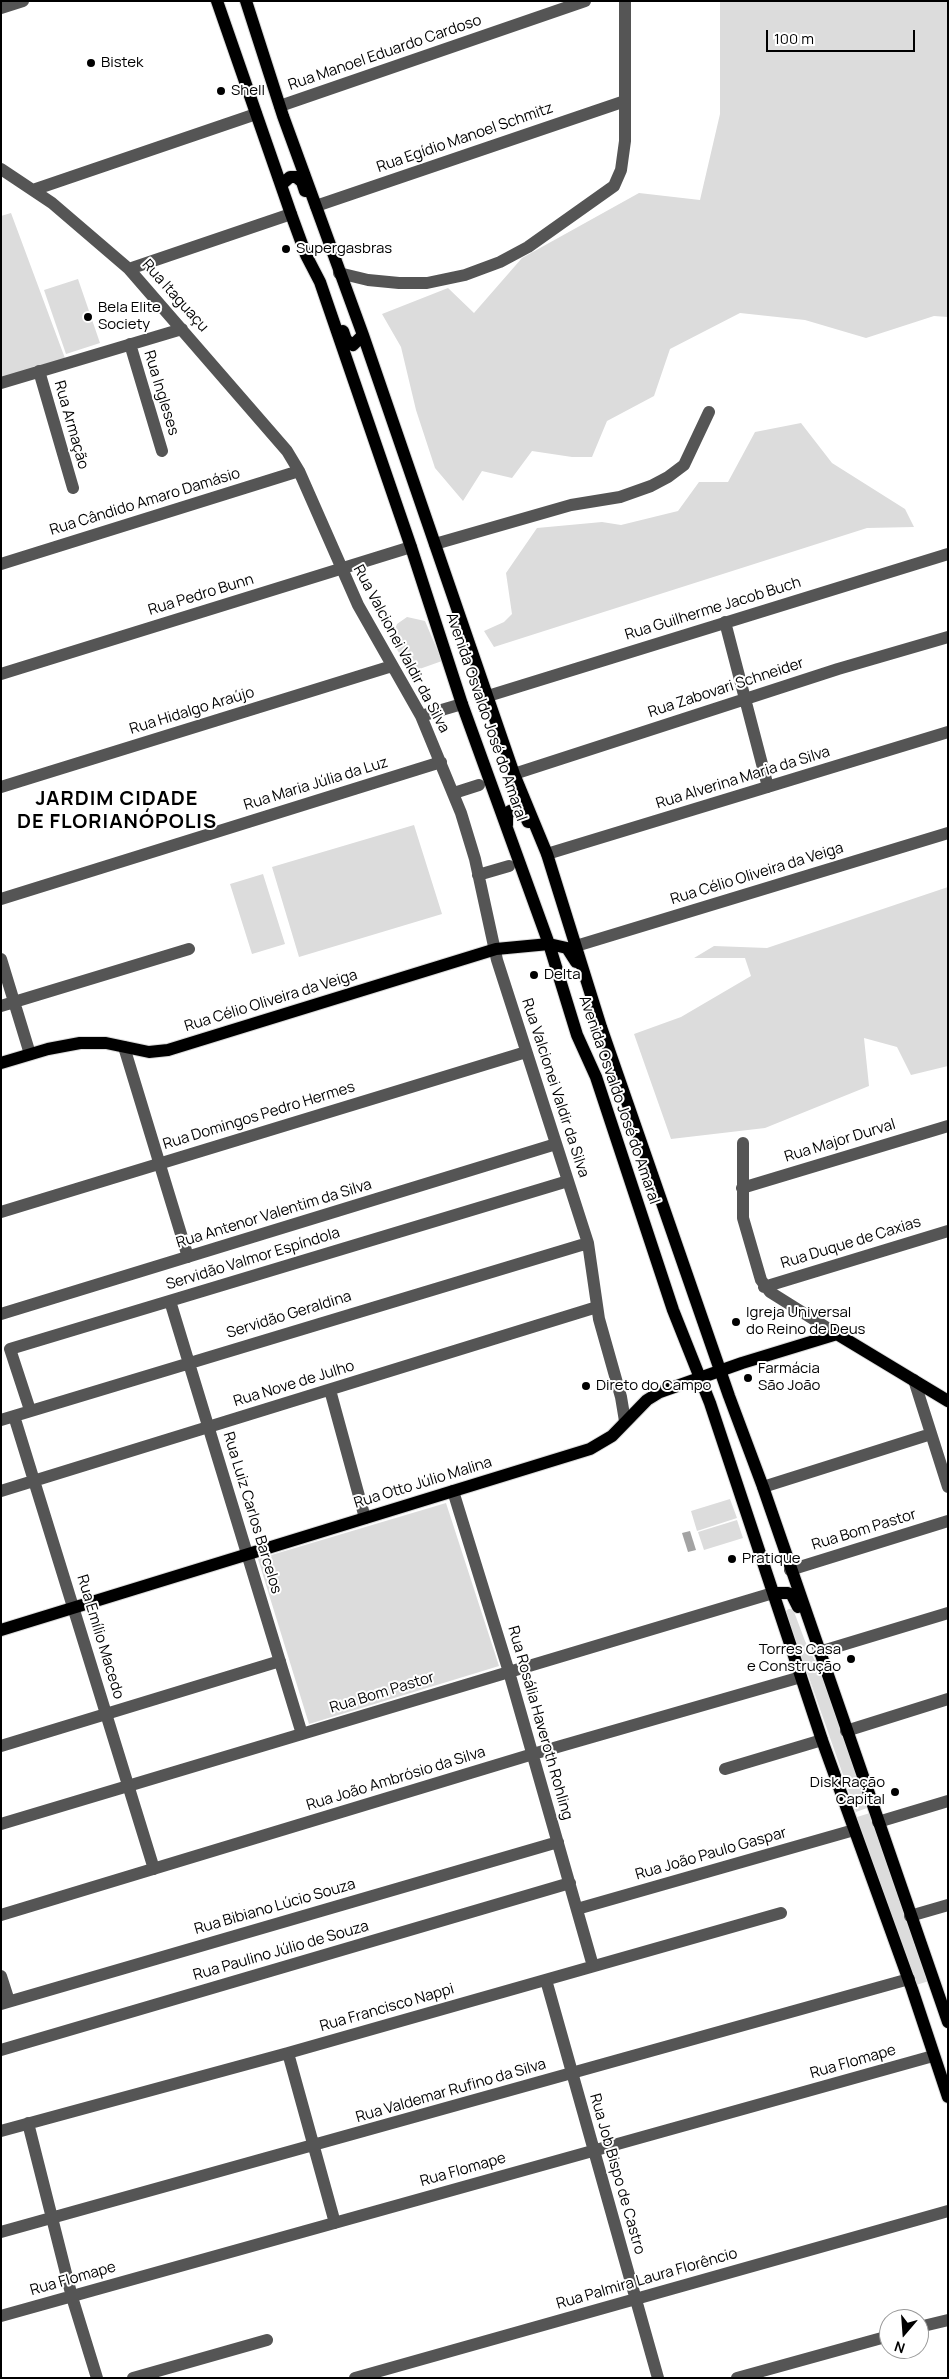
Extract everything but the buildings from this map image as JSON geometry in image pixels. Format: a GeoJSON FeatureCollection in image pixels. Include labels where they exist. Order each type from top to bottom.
{"type":"FeatureCollection","features":[{"type":"Feature","properties":{"kind":"main road","name":"Avenida Osvaldo José do Amaral"},"geometry":{"type":"LineString","coordinates":[[218,1],[291,214],[306,255],[320,282],[411,546],[462,704],[549,944],[577,1035],[596,1077],[673,1310],[700,1377],[822,1740],[909,1979],[933,2056],[948,2096]]}},
{"type":"Feature","properties":{"kind":"main road","name":"Avenida Osvaldo José do Amaral"},"geometry":{"type":"LineString","coordinates":[[246,1],[280,106],[363,335],[514,774],[546,854],[633,1116],[910,1916],[945,2005],[948,2022]]}},
{"type":"Feature","properties":{"kind":"main road"},"geometry":{"type":"LineString","coordinates":[[281,185],[290,177],[296,177],[302,182],[312,211],[324,229]]}},
{"type":"Feature","properties":{"kind":"main road"},"geometry":{"type":"LineString","coordinates":[[320,282],[333,303],[346,340],[353,345],[363,335]]}},
{"type":"Feature","properties":{"kind":"main road"},"geometry":{"type":"LineString","coordinates":[[507,825],[507,816],[510,811],[516,809],[523,811],[546,854]]}},
{"type":"Feature","properties":{"kind":"main road"},"geometry":{"type":"LineString","coordinates":[[549,944],[565,947],[570,950],[586,978]]}},
{"type":"Feature","properties":{"kind":"main road","name":"Rua Célio Oliveira da Veiga"},"geometry":{"type":"LineString","coordinates":[[1,1063],[30,1054],[80,1043],[94,1042],[149,1052],[168,1050],[496,949],[549,944]]}},
{"type":"Feature","properties":{"kind":"main road"},"geometry":{"type":"LineString","coordinates":[[596,1077],[605,1088],[620,1125],[626,1126],[633,1116]]}},
{"type":"Feature","properties":{"kind":"main road"},"geometry":{"type":"LineString","coordinates":[[837,1334],[948,1401]]}},
{"type":"Feature","properties":{"kind":"main road","name":"Rua Otto Júlio Malina"},"geometry":{"type":"LineString","coordinates":[[1,1630],[590,1449],[612,1436],[647,1400],[667,1389],[837,1334]]}},
{"type":"Feature","properties":{"kind":"main road"},"geometry":{"type":"LineString","coordinates":[[773,1593],[784,1592],[792,1595],[807,1631],[819,1652]]}},
{"type":"Feature","properties":{"kind":"street"},"geometry":{"type":"LineString","coordinates":[[1,8],[23,1]]}},
{"type":"Feature","properties":{"kind":"street","name":"Rua Manoel Eduardo Cardoso"},"geometry":{"type":"LineString","coordinates":[[280,106],[585,1]]}},
{"type":"Feature","properties":{"kind":"street"},"geometry":{"type":"LineString","coordinates":[[339,273],[385,282],[439,281],[487,268],[528,247],[614,186],[619,178],[623,157],[625,100],[624,1]]}},
{"type":"Feature","properties":{"kind":"street","name":"Rua Egídio Manoel Schmitz"},"geometry":{"type":"LineString","coordinates":[[316,206],[625,100]]}},
{"type":"Feature","properties":{"kind":"street"},"geometry":{"type":"LineString","coordinates":[[33,190],[256,114]]}},
{"type":"Feature","properties":{"kind":"street","name":"Rua Itaguaçu"},"geometry":{"type":"LineString","coordinates":[[1,169],[71,218],[129,269],[280,443],[299,471]]}},
{"type":"Feature","properties":{"kind":"street"},"geometry":{"type":"LineString","coordinates":[[129,269],[291,214]]}},
{"type":"Feature","properties":{"kind":"street"},"geometry":{"type":"LineString","coordinates":[[1,383],[182,328]]}},
{"type":"Feature","properties":{"kind":"street","name":"Rua Ingleses"},"geometry":{"type":"LineString","coordinates":[[130,344],[162,451]]}},
{"type":"Feature","properties":{"kind":"street","name":"Rua Armação"},"geometry":{"type":"LineString","coordinates":[[39,371],[73,488]]}},
{"type":"Feature","properties":{"kind":"street"},"geometry":{"type":"LineString","coordinates":[[435,544],[571,505],[620,497],[652,486],[668,477],[684,464],[709,412]]}},
{"type":"Feature","properties":{"kind":"street","name":"Rua Cândido Amaro Damásio"},"geometry":{"type":"LineString","coordinates":[[1,564],[299,471]]}},
{"type":"Feature","properties":{"kind":"street","name":"Rua Valcionei Valdir da Silva"},"geometry":{"type":"LineString","coordinates":[[299,471],[358,605],[421,716],[454,793],[478,875],[497,960],[588,1243],[597,1307],[625,1421]]}},
{"type":"Feature","properties":{"kind":"street","name":"Rua Pedro Bunn"},"geometry":{"type":"LineString","coordinates":[[1,674],[411,546]]}},
{"type":"Feature","properties":{"kind":"street","name":"Rua Guilherme Jacob Buch"},"geometry":{"type":"LineString","coordinates":[[488,696],[948,554]]}},
{"type":"Feature","properties":{"kind":"street"},"geometry":{"type":"LineString","coordinates":[[725,622],[768,787]]}},
{"type":"Feature","properties":{"kind":"street","name":"Rua Zabovari Schneider"},"geometry":{"type":"LineString","coordinates":[[514,774],[746,699],[948,637]]}},
{"type":"Feature","properties":{"kind":"street","name":"Rua Hidalgo Araújo"},"geometry":{"type":"LineString","coordinates":[[1,787],[392,666]]}},
{"type":"Feature","properties":{"kind":"street"},"geometry":{"type":"LineString","coordinates":[[421,716],[462,704]]}},
{"type":"Feature","properties":{"kind":"street","name":"Rua Alverina Maria da Silva"},"geometry":{"type":"LineString","coordinates":[[546,854],[948,732]]}},
{"type":"Feature","properties":{"kind":"street","name":"Rua Maria Júlia da Luz"},"geometry":{"type":"LineString","coordinates":[[1,899],[441,762]]}},
{"type":"Feature","properties":{"kind":"street"},"geometry":{"type":"LineString","coordinates":[[454,793],[479,785]]}},
{"type":"Feature","properties":{"kind":"street","name":"Rua Célio Oliveira da Veiga"},"geometry":{"type":"LineString","coordinates":[[576,946],[948,833]]}},
{"type":"Feature","properties":{"kind":"street"},"geometry":{"type":"LineString","coordinates":[[478,875],[509,866]]}},
{"type":"Feature","properties":{"kind":"street"},"geometry":{"type":"LineString","coordinates":[[1,1006],[189,950]]}},
{"type":"Feature","properties":{"kind":"street"},"geometry":{"type":"LineString","coordinates":[[1,959],[30,1054]]}},
{"type":"Feature","properties":{"kind":"street"},"geometry":{"type":"LineString","coordinates":[[124,1047],[188,1257]]}},
{"type":"Feature","properties":{"kind":"street","name":"Rua Domingos Pedro Hermes"},"geometry":{"type":"LineString","coordinates":[[1,1212],[526,1052]]}},
{"type":"Feature","properties":{"kind":"street","name":"Rua Major Durval"},"geometry":{"type":"LineString","coordinates":[[742,1188],[948,1126]]}},
{"type":"Feature","properties":{"kind":"street"},"geometry":{"type":"LineString","coordinates":[[742,1143],[742,1188],[746,1230],[764,1287],[837,1334]]}},
{"type":"Feature","properties":{"kind":"street","name":"Rua Antenor Valentim da Silva"},"geometry":{"type":"LineString","coordinates":[[1,1314],[556,1144]]}},
{"type":"Feature","properties":{"kind":"street","name":"Servidão Valmor Espíndola"},"geometry":{"type":"LineString","coordinates":[[30,1410],[10,1348],[568,1181]]}},
{"type":"Feature","properties":{"kind":"street","name":"Rua Duque de Caxias"},"geometry":{"type":"LineString","coordinates":[[764,1287],[948,1231]]}},
{"type":"Feature","properties":{"kind":"street","name":"Servidão Geraldina"},"geometry":{"type":"LineString","coordinates":[[1,1420],[188,1362],[588,1243]]}},
{"type":"Feature","properties":{"kind":"street","name":"Rua Luiz Carlos Barcelos"},"geometry":{"type":"LineString","coordinates":[[170,1301],[302,1734]]}},
{"type":"Feature","properties":{"kind":"street","name":"Rua Nove de Julho"},"geometry":{"type":"LineString","coordinates":[[1,1491],[597,1307]]}},
{"type":"Feature","properties":{"kind":"street"},"geometry":{"type":"LineString","coordinates":[[914,1380],[948,1487]]}},
{"type":"Feature","properties":{"kind":"street"},"geometry":{"type":"LineString","coordinates":[[330,1390],[365,1518]]}},
{"type":"Feature","properties":{"kind":"street","name":"Rua Emílio Macedo"},"geometry":{"type":"LineString","coordinates":[[14,1416],[154,1868]]}},
{"type":"Feature","properties":{"kind":"street"},"geometry":{"type":"LineString","coordinates":[[763,1487],[931,1434]]}},
{"type":"Feature","properties":{"kind":"street","name":"Rua Rosália Haveroth Rohling"},"geometry":{"type":"LineString","coordinates":[[453,1491],[509,1672],[593,1966]]}},
{"type":"Feature","properties":{"kind":"street","name":"Rua Bom Pastor"},"geometry":{"type":"LineString","coordinates":[[790,1570],[948,1521]]}},
{"type":"Feature","properties":{"kind":"street","name":"Rua Bom Pastor"},"geometry":{"type":"LineString","coordinates":[[1,1824],[773,1593]]}},
{"type":"Feature","properties":{"kind":"street"},"geometry":{"type":"LineString","coordinates":[[819,1652],[948,1613]]}},
{"type":"Feature","properties":{"kind":"street"},"geometry":{"type":"LineString","coordinates":[[1,1746],[280,1661]]}},
{"type":"Feature","properties":{"kind":"street","name":"Rua João Ambrósio da Silva"},"geometry":{"type":"LineString","coordinates":[[1,1915],[533,1754],[801,1677]]}},
{"type":"Feature","properties":{"kind":"street"},"geometry":{"type":"LineString","coordinates":[[846,1731],[948,1699]]}},
{"type":"Feature","properties":{"kind":"street"},"geometry":{"type":"LineString","coordinates":[[725,1769],[822,1740]]}},
{"type":"Feature","properties":{"kind":"street"},"geometry":{"type":"LineString","coordinates":[[878,1822],[948,1800]]}},
{"type":"Feature","properties":{"kind":"street","name":"Rua João Paulo Gaspar"},"geometry":{"type":"LineString","coordinates":[[577,1909],[854,1830]]}},
{"type":"Feature","properties":{"kind":"street","name":"Rua Bibiano Lúcio Souza"},"geometry":{"type":"LineString","coordinates":[[5,2003],[558,1842]]}},
{"type":"Feature","properties":{"kind":"street","name":"Rua Paulino Júlio de Souza"},"geometry":{"type":"LineString","coordinates":[[1,2050],[570,1883]]}},
{"type":"Feature","properties":{"kind":"street"},"geometry":{"type":"LineString","coordinates":[[910,1916],[948,1905]]}},
{"type":"Feature","properties":{"kind":"street","name":"Rua Francisco Nappi"},"geometry":{"type":"LineString","coordinates":[[1,2131],[288,2053],[781,1913]]}},
{"type":"Feature","properties":{"kind":"street"},"geometry":{"type":"LineString","coordinates":[[1,1976],[5,2003]]}},
{"type":"Feature","properties":{"kind":"street","name":"Rua Valdemar Rufino da Silva"},"geometry":{"type":"LineString","coordinates":[[1,2232],[909,1979]]}},
{"type":"Feature","properties":{"kind":"street","name":"Rua Job Bispo de Castro"},"geometry":{"type":"LineString","coordinates":[[546,1980],[658,2378]]}},
{"type":"Feature","properties":{"kind":"street"},"geometry":{"type":"LineString","coordinates":[[288,2053],[334,2223]]}},
{"type":"Feature","properties":{"kind":"street","name":"Rua Flomape"},"geometry":{"type":"LineString","coordinates":[[1,2316],[933,2056]]}},
{"type":"Feature","properties":{"kind":"street"},"geometry":{"type":"LineString","coordinates":[[28,2123],[72,2297],[97,2378]]}},
{"type":"Feature","properties":{"kind":"street","name":"Rua Palmira Laura Florêncio"},"geometry":{"type":"LineString","coordinates":[[355,2378],[948,2211]]}},
{"type":"Feature","properties":{"kind":"street"},"geometry":{"type":"LineString","coordinates":[[929,2325],[948,2320]]}},
{"type":"Feature","properties":{"kind":"street"},"geometry":{"type":"LineString","coordinates":[[737,2378],[879,2339]]}},
{"type":"Feature","properties":{"kind":"street"},"geometry":{"type":"LineString","coordinates":[[133,2378],[267,2340]]}},
{"type":"Feature","properties":{"kind":"shaded area"},"geometry":{"type":"Polygon","coordinates":[[[720,1],[948,1],[948,317],[934,316],[866,338],[805,320],[740,313],[670,349],[654,396],[607,421],[592,457],[572,457],[532,451],[512,478],[482,471],[463,501],[435,468],[416,410],[401,347],[382,314],[448,288],[474,313],[522,258],[639,193],[700,200],[720,114],[720,1]]]}},
{"type":"Feature","properties":{"kind":"shaded area"},"geometry":{"type":"Polygon","coordinates":[[[11,213],[66,361],[1,379],[1,216],[11,213]]]}},
{"type":"Feature","properties":{"kind":"shaded area"},"geometry":{"type":"Polygon","coordinates":[[[78,279],[100,343],[66,354],[44,290],[78,279]]]}},
{"type":"Feature","properties":{"kind":"shaded area"},"geometry":{"type":"Polygon","coordinates":[[[801,423],[832,463],[905,509],[914,527],[867,528],[494,647],[484,631],[504,622],[512,614],[506,573],[537,528],[602,522],[621,525],[678,511],[699,482],[728,482],[755,432],[801,423]]]}},
{"type":"Feature","properties":{"kind":"shaded area"},"geometry":{"type":"Polygon","coordinates":[[[407,617],[425,621],[442,661],[411,672],[391,640],[397,624],[407,617]]]}},
{"type":"Feature","properties":{"kind":"shaded area"},"geometry":{"type":"Polygon","coordinates":[[[414,825],[442,914],[299,957],[272,867],[414,825]]]}},
{"type":"Feature","properties":{"kind":"shaded area"},"geometry":{"type":"Polygon","coordinates":[[[263,874],[285,944],[252,954],[230,884],[263,874]]]}},
{"type":"Feature","properties":{"kind":"shaded area"},"geometry":{"type":"Polygon","coordinates":[[[948,887],[948,1066],[911,1075],[897,1047],[864,1038],[869,1086],[765,1128],[671,1139],[634,1034],[681,1017],[751,976],[745,958],[694,958],[714,946],[767,948],[948,887]]]}},
{"type":"Feature","properties":{"kind":"shaded area"},"geometry":{"type":"Polygon","coordinates":[[[730,1499],[737,1518],[697,1531],[691,1511],[730,1499]]]}},
{"type":"Feature","properties":{"kind":"shaded area"},"geometry":{"type":"Polygon","coordinates":[[[446,1503],[499,1666],[309,1724],[258,1559],[446,1503]]]}},
{"type":"Feature","properties":{"kind":"shaded area"},"geometry":{"type":"Polygon","coordinates":[[[737,1520],[743,1538],[704,1550],[698,1532],[737,1520]]]}},
{"type":"Feature","properties":{"kind":"shaded area"},"geometry":{"type":"Polygon","coordinates":[[[690,1531],[696,1550],[688,1552],[682,1533],[690,1531]]]}},
{"type":"Feature","properties":{"kind":"shaded area"},"geometry":{"type":"Polygon","coordinates":[[[788,1609],[793,1609],[805,1641],[822,1675],[867,1808],[856,1812],[786,1612],[788,1609]]]}},
{"type":"Feature","properties":{"kind":"shaded area"},"geometry":{"type":"Polygon","coordinates":[[[870,1813],[929,1981],[916,1985],[857,1817],[870,1813]]]}},
{"type":"Feature","properties":{"kind":"place","name":"Bistek"},"geometry":{"type":"Point","coordinates":[91,63]}},
{"type":"Feature","properties":{"kind":"place","name":"Shell"},"geometry":{"type":"Point","coordinates":[221,91]}},
{"type":"Feature","properties":{"kind":"place","name":"Supergasbras"},"geometry":{"type":"Point","coordinates":[286,249]}},
{"type":"Feature","properties":{"kind":"place","name":"Bela Elite Society"},"geometry":{"type":"Point","coordinates":[88,317]}},
{"type":"Feature","properties":{"kind":"place","name":"Delta"},"geometry":{"type":"Point","coordinates":[534,975]}},
{"type":"Feature","properties":{"kind":"place","name":"Igreja Universal do Reino de Deus"},"geometry":{"type":"Point","coordinates":[736,1322]}},
{"type":"Feature","properties":{"kind":"place","name":"Farmácia São João"},"geometry":{"type":"Point","coordinates":[748,1378]}},
{"type":"Feature","properties":{"kind":"place","name":"Direto do Campo"},"geometry":{"type":"Point","coordinates":[586,1386]}},
{"type":"Feature","properties":{"kind":"place","name":"Pratique"},"geometry":{"type":"Point","coordinates":[732,1559]}},
{"type":"Feature","properties":{"kind":"place","name":"Torres Casa e Construção"},"geometry":{"type":"Point","coordinates":[851,1659]}},
{"type":"Feature","properties":{"kind":"place","name":"Disk Ração Capital"},"geometry":{"type":"Point","coordinates":[895,1792]}},
{"type":"Feature","properties":{"kind":"district","name":"JARDIM CIDADE DE FLORIANÓPOLIS"},"geometry":{"type":"Point","coordinates":[117,810]}}]}
